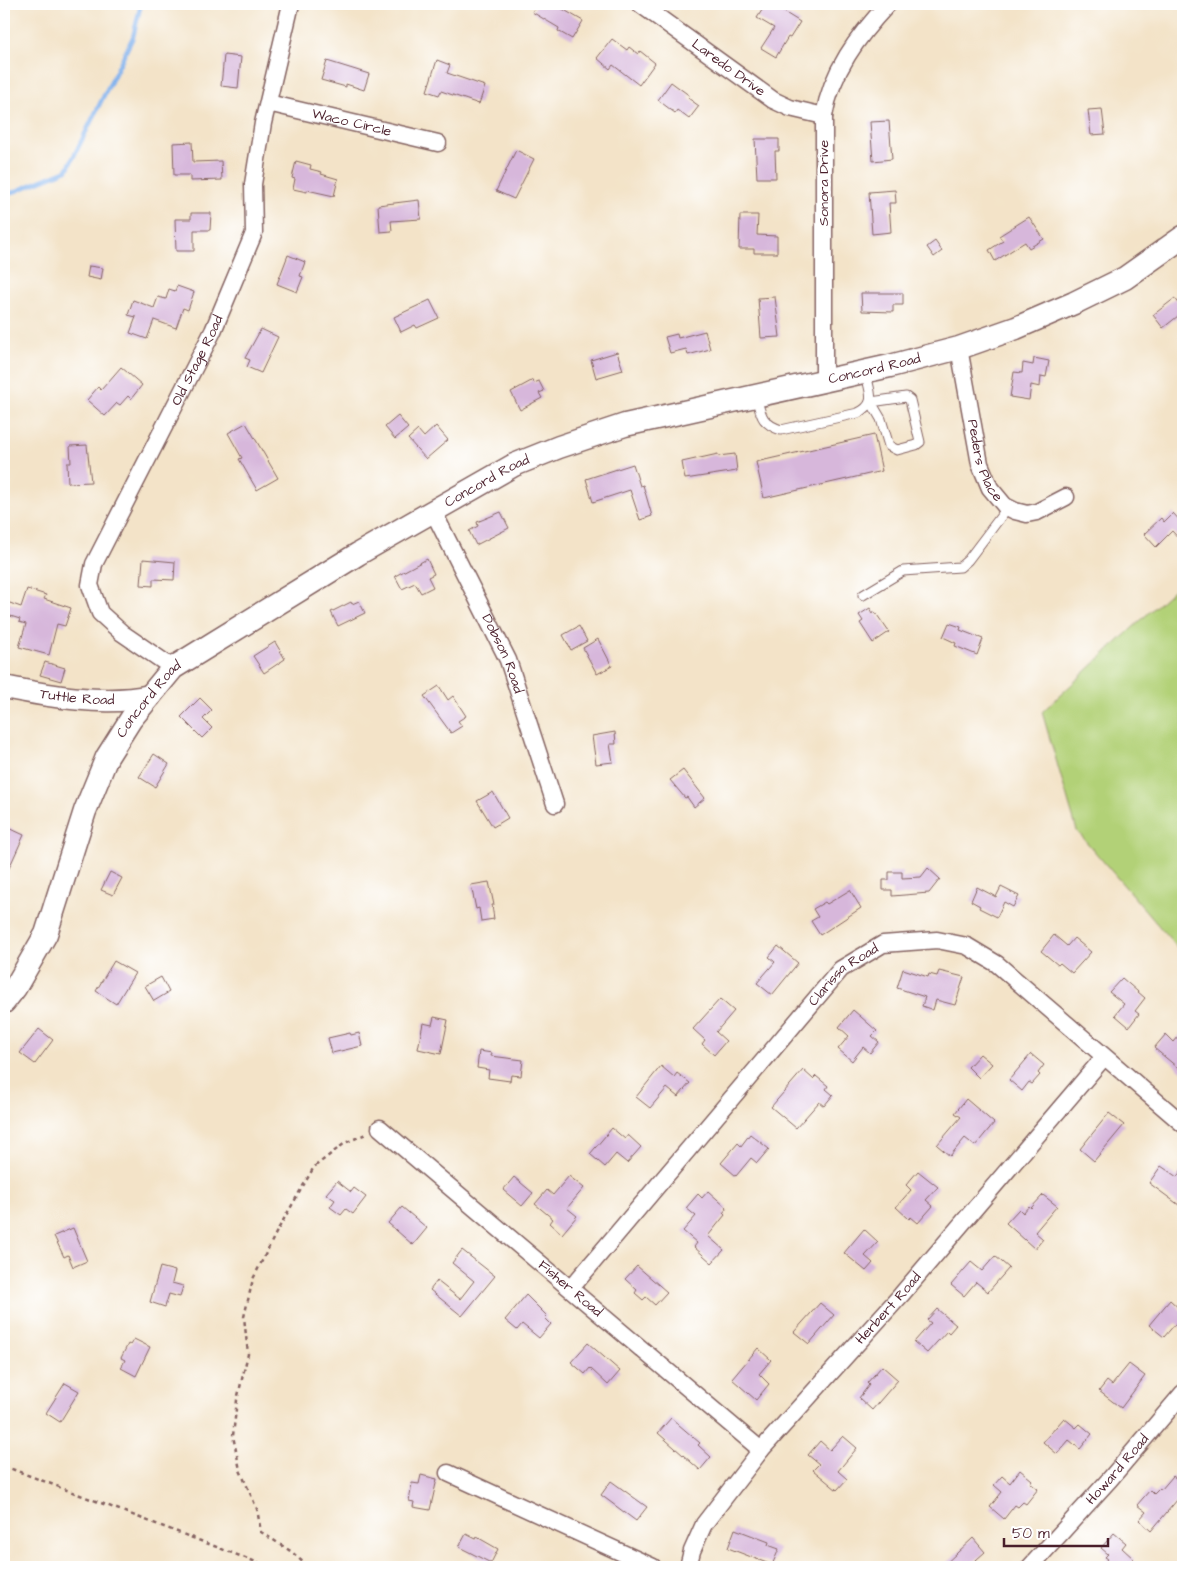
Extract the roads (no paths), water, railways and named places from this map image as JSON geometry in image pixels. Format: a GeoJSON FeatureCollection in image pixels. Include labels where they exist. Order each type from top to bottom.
{"type":"FeatureCollection","features":[{"type":"Feature","properties":{"kind":"main road","name":"Concord Road"},"geometry":{"type":"LineString","coordinates":[[4,1002],[46,934],[85,811],[107,757],[131,719],[173,668],[358,554],[514,465],[559,447],[625,425],[866,372],[959,348],[1016,328],[1125,278],[1183,237]]}},
{"type":"Feature","properties":{"kind":"main road","name":"Tuttle Road"},"geometry":{"type":"LineString","coordinates":[[4,687],[34,693],[93,699],[131,700],[150,696]]}},
{"type":"Feature","properties":{"kind":"street","name":"Old Stage Road"},"geometry":{"type":"LineString","coordinates":[[173,668],[122,633],[100,613],[90,585],[94,564],[214,330],[254,232],[253,184],[268,102],[291,4]]}},
{"type":"Feature","properties":{"kind":"street","name":"Laredo Drive"},"geometry":{"type":"LineString","coordinates":[[640,4],[773,100],[790,108],[824,116]]}},
{"type":"Feature","properties":{"kind":"street","name":"Sonora Drive"},"geometry":{"type":"LineString","coordinates":[[824,381],[824,116],[831,88],[842,64],[858,40],[888,4]]}},
{"type":"Feature","properties":{"kind":"street","name":"Waco Circle"},"geometry":{"type":"LineString","coordinates":[[268,102],[438,143]]}},
{"type":"Feature","properties":{"kind":"street","name":"Peders Place"},"geometry":{"type":"LineString","coordinates":[[959,348],[980,464],[997,499],[1015,511],[1027,514],[1037,512],[1066,497]]}},
{"type":"Feature","properties":{"kind":"street","name":"Dobson Road"},"geometry":{"type":"LineString","coordinates":[[433,511],[508,660],[555,804]]}},
{"type":"Feature","properties":{"kind":"street","name":"Clarissa Road"},"geometry":{"type":"LineString","coordinates":[[571,1288],[841,969],[883,944],[937,940],[967,946],[997,964],[1183,1124]]}},
{"type":"Feature","properties":{"kind":"street","name":"Herbert Road"},"geometry":{"type":"LineString","coordinates":[[688,1567],[692,1551],[704,1524],[761,1450],[902,1296],[1104,1057]]}},
{"type":"Feature","properties":{"kind":"street","name":"Fisher Road"},"geometry":{"type":"LineString","coordinates":[[380,1128],[761,1450]]}},
{"type":"Feature","properties":{"kind":"street","name":"Howard Road"},"geometry":{"type":"LineString","coordinates":[[1030,1567],[1110,1479],[1183,1393]]}},
{"type":"Feature","properties":{"kind":"street"},"geometry":{"type":"LineString","coordinates":[[448,1473],[653,1567]]}},
{"type":"Feature","properties":{"kind":"lane"},"geometry":{"type":"LineString","coordinates":[[866,372],[871,402],[881,419],[890,446],[897,450],[916,445],[920,442],[910,400],[906,397],[871,402]]}},
{"type":"Feature","properties":{"kind":"lane"},"geometry":{"type":"LineString","coordinates":[[756,396],[762,418],[770,426],[781,430],[858,413],[868,408],[871,402]]}},
{"type":"Feature","properties":{"kind":"lane"},"geometry":{"type":"LineString","coordinates":[[863,595],[903,571],[960,567],[968,560],[1008,507]]}},
{"type":"Feature","properties":{"kind":"waterway"},"geometry":{"type":"LineString","coordinates":[[4,196],[67,170],[133,37],[141,4]]}}]}
